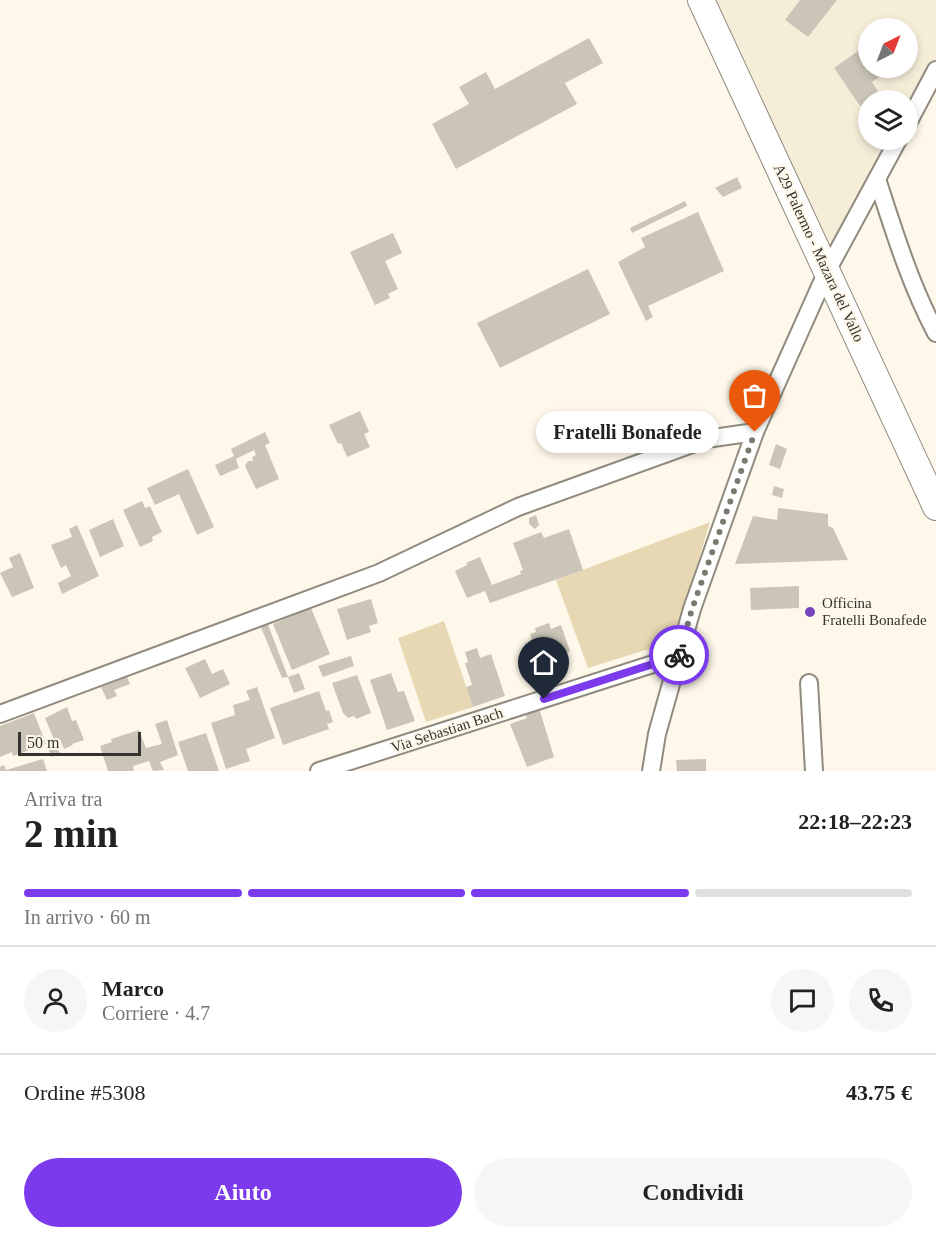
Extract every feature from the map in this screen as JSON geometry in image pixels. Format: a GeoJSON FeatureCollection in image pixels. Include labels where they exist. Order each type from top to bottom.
{"type":"FeatureCollection","features":[{"type":"Feature","properties":{"kind":"main road","name":"A29 Palermo - Mazara del Vallo"},"geometry":{"type":"LineString","coordinates":[[701,0],[936,507]]}},
{"type":"Feature","properties":{"kind":"street"},"geometry":{"type":"LineString","coordinates":[[918,104],[936,70]]}},
{"type":"Feature","properties":{"kind":"street"},"geometry":{"type":"LineString","coordinates":[[651,771],[657,734],[692,609],[755,432],[827,271],[893,150]]}},
{"type":"Feature","properties":{"kind":"street"},"geometry":{"type":"LineString","coordinates":[[877,179],[901,251],[936,333]]}},
{"type":"Feature","properties":{"kind":"street"},"geometry":{"type":"LineString","coordinates":[[0,714],[379,573],[518,507],[706,439],[755,432]]}},
{"type":"Feature","properties":{"kind":"street","name":"Via Sebastian Bach"},"geometry":{"type":"LineString","coordinates":[[319,771],[678,656]]}},
{"type":"Feature","properties":{"kind":"street"},"geometry":{"type":"LineString","coordinates":[[809,683],[814,771]]}},
{"type":"Feature","properties":{"kind":"shaded area"},"geometry":{"type":"Polygon","coordinates":[[[701,0],[936,0],[936,70],[918,104],[918,90],[858,90],[858,150],[893,150],[827,271],[701,0]]]}},
{"type":"Feature","properties":{"kind":"shaded area"},"geometry":{"type":"Polygon","coordinates":[[[710,522],[674,641],[588,668],[556,580],[710,522]]]}},
{"type":"Feature","properties":{"kind":"shaded area"},"geometry":{"type":"Polygon","coordinates":[[[444,621],[473,707],[426,722],[398,638],[444,621]]]}},
{"type":"Feature","properties":{"kind":"building"},"geometry":{"type":"Polygon","coordinates":[[[800,0],[837,0],[808,37],[785,20],[800,0]]]}},
{"type":"Feature","properties":{"kind":"building"},"geometry":{"type":"Polygon","coordinates":[[[589,38],[603,63],[565,83],[577,104],[456,169],[432,124],[469,104],[459,87],[486,72],[495,89],[589,38]]]}},
{"type":"Feature","properties":{"kind":"building"},"geometry":{"type":"Polygon","coordinates":[[[858,51],[858,78],[878,78],[872,82],[877,90],[858,90],[858,103],[834,68],[858,51]]]}},
{"type":"Feature","properties":{"kind":"building"},"geometry":{"type":"Polygon","coordinates":[[[737,177],[742,188],[723,197],[715,188],[737,177]]]}},
{"type":"Feature","properties":{"kind":"building"},"geometry":{"type":"Polygon","coordinates":[[[685,201],[687,206],[632,233],[630,228],[685,201]]]}},
{"type":"Feature","properties":{"kind":"building"},"geometry":{"type":"Polygon","coordinates":[[[698,212],[724,271],[648,306],[653,317],[646,321],[618,262],[645,247],[641,238],[698,212]]]}},
{"type":"Feature","properties":{"kind":"building"},"geometry":{"type":"Polygon","coordinates":[[[393,233],[402,253],[385,261],[398,289],[388,294],[390,298],[375,305],[350,252],[393,233]]]}},
{"type":"Feature","properties":{"kind":"building"},"geometry":{"type":"Polygon","coordinates":[[[588,269],[610,314],[500,368],[477,323],[588,269]]]}},
{"type":"Feature","properties":{"kind":"building"},"geometry":{"type":"Polygon","coordinates":[[[360,411],[369,432],[364,434],[370,447],[347,457],[329,425],[360,411]]]}},
{"type":"Feature","properties":{"kind":"building"},"geometry":{"type":"Polygon","coordinates":[[[265,432],[270,443],[265,445],[279,479],[256,489],[245,466],[248,461],[253,461],[252,457],[256,455],[254,450],[236,459],[239,468],[220,476],[215,465],[234,456],[231,449],[265,432]]]}},
{"type":"Feature","properties":{"kind":"building"},"geometry":{"type":"Polygon","coordinates":[[[776,444],[787,449],[780,469],[769,465],[776,444]]]}},
{"type":"Feature","properties":{"kind":"building"},"geometry":{"type":"Polygon","coordinates":[[[188,469],[214,527],[197,535],[179,494],[155,505],[147,488],[188,469]]]}},
{"type":"Feature","properties":{"kind":"building"},"geometry":{"type":"Polygon","coordinates":[[[774,486],[784,489],[782,498],[772,495],[774,486]]]}},
{"type":"Feature","properties":{"kind":"building"},"geometry":{"type":"Polygon","coordinates":[[[142,501],[145,508],[150,506],[162,532],[152,537],[153,541],[140,547],[123,510],[142,501]]]}},
{"type":"Feature","properties":{"kind":"building"},"geometry":{"type":"Polygon","coordinates":[[[778,508],[828,514],[828,526],[833,528],[848,560],[735,564],[753,516],[777,520],[778,508]]]}},
{"type":"Feature","properties":{"kind":"building"},"geometry":{"type":"Polygon","coordinates":[[[536,515],[539,525],[535,529],[529,524],[529,518],[536,515]]]}},
{"type":"Feature","properties":{"kind":"building"},"geometry":{"type":"Polygon","coordinates":[[[113,519],[124,546],[100,557],[89,530],[113,519]]]}},
{"type":"Feature","properties":{"kind":"building"},"geometry":{"type":"Polygon","coordinates":[[[77,525],[99,576],[62,594],[58,583],[71,576],[66,565],[61,568],[51,545],[72,537],[69,529],[77,525]]]}},
{"type":"Feature","properties":{"kind":"building"},"geometry":{"type":"Polygon","coordinates":[[[569,529],[583,570],[490,603],[485,591],[467,598],[455,571],[467,565],[466,563],[480,557],[492,585],[521,574],[520,571],[523,570],[513,543],[541,532],[544,538],[569,529]]]}},
{"type":"Feature","properties":{"kind":"building"},"geometry":{"type":"Polygon","coordinates":[[[20,553],[34,588],[12,597],[0,573],[13,567],[9,558],[20,553]]]}},
{"type":"Feature","properties":{"kind":"building"},"geometry":{"type":"Polygon","coordinates":[[[799,586],[799,608],[751,610],[750,588],[799,586]]]}},
{"type":"Feature","properties":{"kind":"building"},"geometry":{"type":"Polygon","coordinates":[[[371,599],[378,623],[369,626],[371,632],[347,640],[337,609],[371,599]]]}},
{"type":"Feature","properties":{"kind":"building"},"geometry":{"type":"Polygon","coordinates":[[[311,608],[330,654],[292,670],[273,624],[311,608]]]}},
{"type":"Feature","properties":{"kind":"building"},"geometry":{"type":"Polygon","coordinates":[[[267,622],[288,677],[282,678],[260,625],[267,622]]]}},
{"type":"Feature","properties":{"kind":"building"},"geometry":{"type":"Polygon","coordinates":[[[549,623],[551,629],[561,625],[570,651],[546,663],[541,647],[535,649],[530,634],[536,632],[535,628],[549,623]]]}},
{"type":"Feature","properties":{"kind":"building"},"geometry":{"type":"Polygon","coordinates":[[[477,648],[480,658],[491,654],[505,696],[473,707],[466,687],[472,685],[465,663],[468,662],[465,652],[477,648]]]}},
{"type":"Feature","properties":{"kind":"building"},"geometry":{"type":"Polygon","coordinates":[[[351,656],[354,666],[323,677],[318,666],[351,656]]]}},
{"type":"Feature","properties":{"kind":"building"},"geometry":{"type":"Polygon","coordinates":[[[205,659],[212,674],[223,669],[230,684],[200,698],[185,668],[205,659]]]}},
{"type":"Feature","properties":{"kind":"building"},"geometry":{"type":"Polygon","coordinates":[[[299,673],[305,689],[294,693],[288,677],[299,673]]]}},
{"type":"Feature","properties":{"kind":"building"},"geometry":{"type":"Polygon","coordinates":[[[391,673],[398,692],[404,691],[415,721],[387,730],[370,680],[391,673]]]}},
{"type":"Feature","properties":{"kind":"building"},"geometry":{"type":"Polygon","coordinates":[[[357,675],[371,713],[356,719],[354,716],[348,718],[343,713],[332,683],[357,675]]]}},
{"type":"Feature","properties":{"kind":"building"},"geometry":{"type":"Polygon","coordinates":[[[127,677],[130,684],[114,690],[117,696],[107,700],[101,687],[127,677]]]}},
{"type":"Feature","properties":{"kind":"building"},"geometry":{"type":"Polygon","coordinates":[[[257,687],[275,738],[246,749],[250,761],[226,769],[211,723],[235,715],[233,705],[250,700],[246,691],[257,687]]]}},
{"type":"Feature","properties":{"kind":"building"},"geometry":{"type":"Polygon","coordinates":[[[319,691],[326,711],[329,710],[333,722],[327,724],[329,729],[283,745],[270,708],[319,691]]]}},
{"type":"Feature","properties":{"kind":"building"},"geometry":{"type":"Polygon","coordinates":[[[67,707],[72,721],[76,720],[84,740],[64,749],[60,739],[55,742],[45,718],[67,707]]]}},
{"type":"Feature","properties":{"kind":"building"},"geometry":{"type":"Polygon","coordinates":[[[539,708],[554,757],[527,767],[510,724],[527,718],[525,713],[539,708]]]}},
{"type":"Feature","properties":{"kind":"building"},"geometry":{"type":"Polygon","coordinates":[[[34,713],[46,744],[13,756],[12,752],[0,757],[0,726],[34,713]]]}},
{"type":"Feature","properties":{"kind":"building"},"geometry":{"type":"Polygon","coordinates":[[[167,720],[178,755],[160,762],[164,770],[153,771],[149,761],[133,766],[134,771],[108,771],[100,746],[112,742],[111,739],[139,730],[146,748],[162,744],[155,724],[167,720]]]}},
{"type":"Feature","properties":{"kind":"building"},"geometry":{"type":"Polygon","coordinates":[[[206,733],[219,771],[188,771],[178,742],[206,733]]]}},
{"type":"Feature","properties":{"kind":"building"},"geometry":{"type":"Polygon","coordinates":[[[55,742],[60,754],[51,757],[47,745],[55,742]]]}},
{"type":"Feature","properties":{"kind":"building"},"geometry":{"type":"Polygon","coordinates":[[[43,759],[47,771],[0,771],[0,767],[4,765],[6,770],[43,759]]]}},
{"type":"Feature","properties":{"kind":"building"},"geometry":{"type":"Polygon","coordinates":[[[706,759],[706,771],[677,771],[676,760],[706,759]]]}},
{"type":"Feature","properties":{"kind":"way so far"},"geometry":{"type":"LineString","coordinates":[[679,655],[692,609],[755,432]]}},
{"type":"Feature","properties":{"kind":"place","name":"Fratelli Bonafede"},"geometry":{"type":"Point","coordinates":[755,432]}},
{"type":"Feature","properties":{"kind":"place","name":"Officina Fratelli Bonafede"},"geometry":{"type":"Point","coordinates":[810,612]}},
{"type":"Feature","properties":{"kind":"route"},"geometry":{"type":"LineString","coordinates":[[544,699],[679,655]]}}]}
